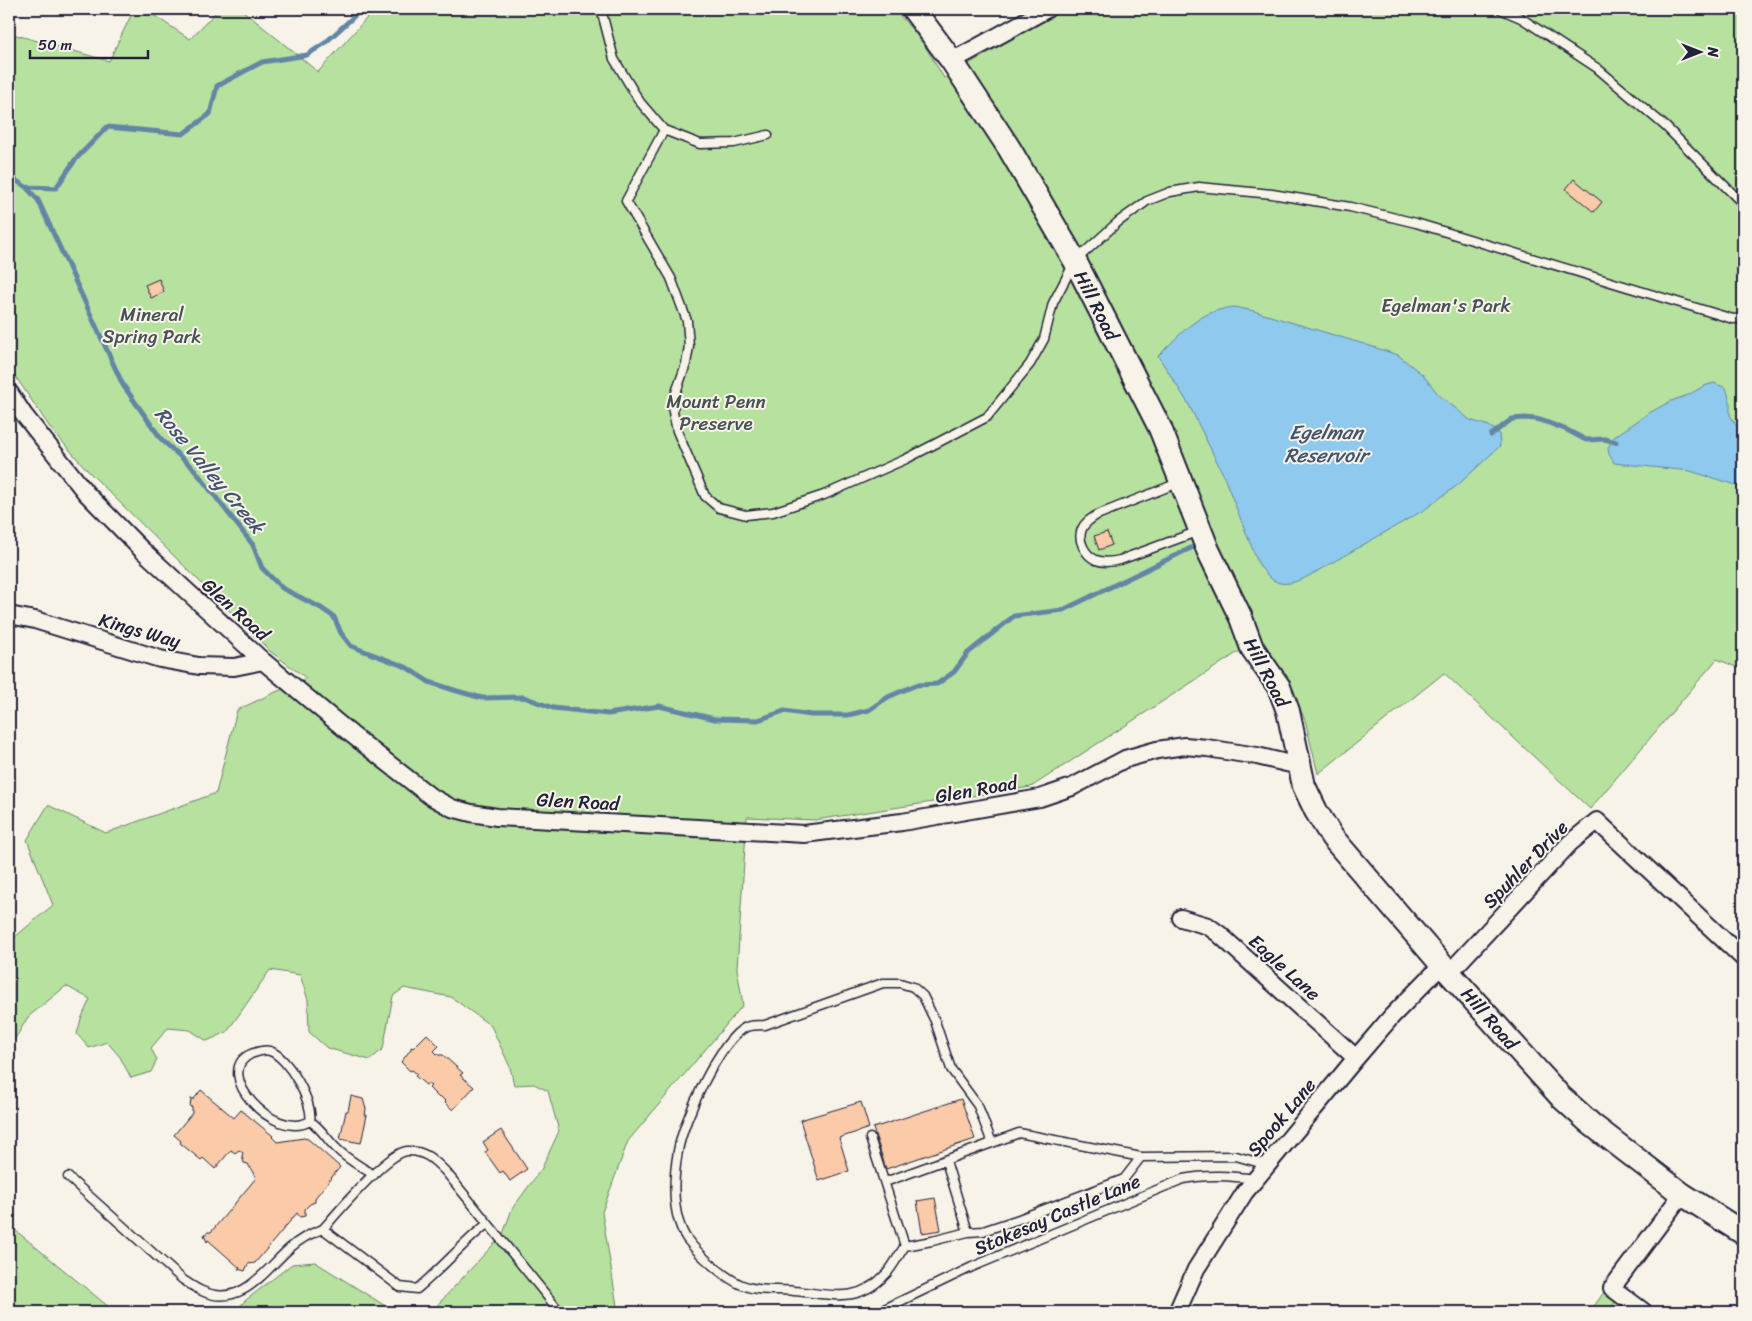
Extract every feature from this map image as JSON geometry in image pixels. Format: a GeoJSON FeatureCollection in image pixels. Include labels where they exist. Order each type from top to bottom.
{"type":"FeatureCollection","features":[{"type":"Feature","properties":{"kind":"street","name":"Hill Road"},"geometry":{"type":"LineString","coordinates":[[913,9],[952,61],[1009,148],[1075,261],[1160,428],[1183,481],[1201,530],[1252,648],[1279,687],[1288,711],[1304,786],[1316,812],[1332,837],[1446,969],[1561,1097],[1591,1124],[1682,1194],[1743,1233]]}},
{"type":"Feature","properties":{"kind":"street"},"geometry":{"type":"LineString","coordinates":[[952,61],[1047,9]]}},
{"type":"Feature","properties":{"kind":"street","name":"Glen Road"},"geometry":{"type":"LineString","coordinates":[[9,392],[24,415],[86,493],[141,549],[263,661],[430,796],[452,808],[498,817],[804,834],[902,822],[1040,798],[1072,786],[1125,759],[1157,750],[1185,746],[1257,756],[1299,766]]}},
{"type":"Feature","properties":{"kind":"street","name":"Kings Way"},"geometry":{"type":"LineString","coordinates":[[9,615],[34,620],[160,659],[199,666],[234,666],[263,661]]}},
{"type":"Feature","properties":{"kind":"street","name":"Spuhler Drive"},"geometry":{"type":"LineString","coordinates":[[1446,969],[1570,843],[1597,821],[1743,958]]}},
{"type":"Feature","properties":{"kind":"street","name":"Eagle Lane"},"geometry":{"type":"LineString","coordinates":[[1181,918],[1208,926],[1219,934],[1356,1058]]}},
{"type":"Feature","properties":{"kind":"street","name":"Spook Lane"},"geometry":{"type":"LineString","coordinates":[[1177,1312],[1196,1269],[1245,1192],[1392,1016],[1446,969]]}},
{"type":"Feature","properties":{"kind":"street"},"geometry":{"type":"LineString","coordinates":[[1644,1312],[1612,1288],[1682,1194]]}},
{"type":"Feature","properties":{"kind":"lane"},"geometry":{"type":"LineString","coordinates":[[600,9],[614,59],[640,102],[664,130],[700,144],[734,143],[768,135]]}},
{"type":"Feature","properties":{"kind":"lane"},"geometry":{"type":"LineString","coordinates":[[1500,9],[1521,18],[1597,68],[1665,126],[1743,204]]}},
{"type":"Feature","properties":{"kind":"lane"},"geometry":{"type":"LineString","coordinates":[[664,130],[626,201],[671,278],[687,321],[689,346],[686,364],[674,398],[673,412],[677,431],[705,496],[719,508],[746,515],[773,512],[824,496],[906,459],[987,417],[1030,364],[1044,339],[1053,303],[1075,261],[1118,222],[1147,202],[1170,192],[1199,187],[1272,194],[1350,207],[1416,223],[1733,319],[1743,318]]}},
{"type":"Feature","properties":{"kind":"lane"},"geometry":{"type":"LineString","coordinates":[[1183,481],[1097,515],[1087,522],[1081,533],[1084,549],[1097,560],[1107,562],[1120,560],[1201,530]]}},
{"type":"Feature","properties":{"kind":"lane"},"geometry":{"type":"LineString","coordinates":[[992,1143],[978,1106],[951,1069],[935,1021],[923,996],[913,987],[900,983],[883,983],[764,1025],[746,1026],[733,1038],[714,1062],[686,1125],[678,1149],[674,1181],[675,1205],[679,1222],[687,1239],[729,1278],[756,1290],[794,1291],[842,1296],[859,1293],[875,1285],[888,1273],[905,1246],[968,1232],[983,1231],[1019,1219],[1124,1179],[1141,1157]]}},
{"type":"Feature","properties":{"kind":"lane"},"geometry":{"type":"LineString","coordinates":[[260,1050],[270,1051],[282,1059],[290,1068],[302,1090],[309,1106],[310,1121],[303,1125],[289,1126],[267,1115],[248,1099],[238,1078],[240,1066],[247,1056],[260,1050]]}},
{"type":"Feature","properties":{"kind":"lane"},"geometry":{"type":"LineString","coordinates":[[310,1121],[349,1160],[374,1175]]}},
{"type":"Feature","properties":{"kind":"lane"},"geometry":{"type":"LineString","coordinates":[[885,1182],[1018,1133],[1141,1157],[1236,1156],[1267,1165]]}},
{"type":"Feature","properties":{"kind":"lane"},"geometry":{"type":"LineString","coordinates":[[870,1138],[905,1246]]}},
{"type":"Feature","properties":{"kind":"lane"},"geometry":{"type":"LineString","coordinates":[[68,1177],[182,1278],[203,1291],[217,1294],[232,1294],[257,1281],[291,1247],[312,1233],[323,1229],[374,1175],[398,1154],[408,1151],[424,1153],[446,1172],[560,1312]]}},
{"type":"Feature","properties":{"kind":"lane"},"geometry":{"type":"LineString","coordinates":[[946,1160],[968,1232]]}},
{"type":"Feature","properties":{"kind":"lane","name":"Stokesay Castle Lane"},"geometry":{"type":"LineString","coordinates":[[878,1312],[972,1267],[1183,1180],[1200,1176],[1225,1175],[1256,1179]]}},
{"type":"Feature","properties":{"kind":"lane"},"geometry":{"type":"LineString","coordinates":[[323,1229],[400,1287],[417,1289],[436,1273],[474,1234],[487,1224]]}},
{"type":"Feature","properties":{"kind":"green space","name":"Mount Penn Preserve"},"geometry":{"type":"Polygon","coordinates":[[[134,9],[144,9],[190,39],[219,9],[241,9],[318,72],[375,9],[894,9],[922,41],[944,78],[1065,9],[1743,9],[1743,670],[1717,659],[1590,809],[1444,673],[1318,774],[1305,720],[1288,681],[1264,642],[1243,649],[1031,787],[815,820],[747,817],[737,968],[743,1005],[628,1141],[602,1212],[618,1312],[431,1312],[503,1234],[512,1209],[542,1168],[559,1131],[548,1091],[534,1084],[514,1085],[510,1067],[491,1026],[451,997],[404,988],[393,996],[383,1049],[370,1060],[327,1048],[309,1032],[308,1000],[300,975],[270,970],[227,1032],[207,1041],[190,1030],[168,1028],[151,1048],[157,1060],[151,1072],[131,1078],[120,1057],[107,1042],[89,1048],[77,1034],[90,999],[66,986],[28,1017],[9,1049],[9,942],[53,905],[27,840],[48,805],[106,833],[216,793],[237,710],[306,678],[271,652],[88,471],[51,429],[9,367],[9,33],[109,61],[134,9]]]}},
{"type":"Feature","properties":{"kind":"green space"},"geometry":{"type":"Polygon","coordinates":[[[9,1211],[15,1230],[115,1312],[9,1312],[9,1211]]]}},
{"type":"Feature","properties":{"kind":"green space"},"geometry":{"type":"Polygon","coordinates":[[[315,1262],[395,1312],[234,1312],[246,1300],[292,1264],[315,1262]]]}},
{"type":"Feature","properties":{"kind":"green space"},"geometry":{"type":"Polygon","coordinates":[[[1604,1292],[1616,1301],[1609,1312],[1590,1312],[1604,1292]]]}},
{"type":"Feature","properties":{"kind":"water","name":"Egelman Reservoir"},"geometry":{"type":"Polygon","coordinates":[[[1234,307],[1250,310],[1398,355],[1423,375],[1439,395],[1470,420],[1489,426],[1499,433],[1500,446],[1459,484],[1424,510],[1307,577],[1291,583],[1279,583],[1263,571],[1258,563],[1222,472],[1188,403],[1158,356],[1184,331],[1201,318],[1221,309],[1234,307]]]}},
{"type":"Feature","properties":{"kind":"water"},"geometry":{"type":"Polygon","coordinates":[[[1714,383],[1726,388],[1730,401],[1730,415],[1737,427],[1743,445],[1743,487],[1690,471],[1614,463],[1608,448],[1614,437],[1649,413],[1671,401],[1714,383]]]}},
{"type":"Feature","properties":{"kind":"building"},"geometry":{"type":"Polygon","coordinates":[[[1574,179],[1602,202],[1594,212],[1566,189],[1574,179]]]}},
{"type":"Feature","properties":{"kind":"building"},"geometry":{"type":"Polygon","coordinates":[[[159,279],[164,292],[151,298],[145,285],[159,279]]]}},
{"type":"Feature","properties":{"kind":"building"},"geometry":{"type":"Polygon","coordinates":[[[1107,532],[1112,545],[1099,550],[1094,536],[1107,532]]]}},
{"type":"Feature","properties":{"kind":"building"},"geometry":{"type":"Polygon","coordinates":[[[427,1034],[439,1046],[434,1051],[438,1055],[443,1055],[463,1073],[460,1075],[474,1087],[453,1110],[429,1088],[431,1086],[426,1085],[415,1076],[417,1074],[412,1070],[410,1071],[401,1062],[411,1047],[413,1048],[427,1034]]]}},
{"type":"Feature","properties":{"kind":"building"},"geometry":{"type":"Polygon","coordinates":[[[201,1090],[234,1118],[241,1110],[273,1136],[277,1142],[308,1139],[340,1167],[315,1198],[315,1202],[305,1209],[305,1216],[300,1217],[297,1213],[255,1263],[248,1264],[245,1271],[238,1269],[240,1268],[208,1240],[207,1242],[204,1235],[211,1232],[256,1178],[248,1164],[244,1163],[243,1153],[239,1150],[235,1153],[231,1150],[215,1169],[203,1158],[201,1160],[180,1143],[181,1141],[174,1135],[192,1113],[192,1107],[190,1107],[191,1099],[194,1099],[201,1090]]]}},
{"type":"Feature","properties":{"kind":"building"},"geometry":{"type":"Polygon","coordinates":[[[351,1096],[363,1099],[366,1109],[365,1115],[367,1115],[361,1143],[340,1139],[351,1096]]]}},
{"type":"Feature","properties":{"kind":"building"},"geometry":{"type":"Polygon","coordinates":[[[961,1099],[975,1139],[886,1169],[873,1128],[961,1099]]]}},
{"type":"Feature","properties":{"kind":"building"},"geometry":{"type":"Polygon","coordinates":[[[861,1102],[869,1128],[839,1138],[849,1171],[819,1181],[800,1120],[861,1102]]]}},
{"type":"Feature","properties":{"kind":"building"},"geometry":{"type":"Polygon","coordinates":[[[501,1130],[527,1169],[510,1181],[503,1171],[500,1173],[485,1152],[488,1150],[483,1142],[501,1130]]]}},
{"type":"Feature","properties":{"kind":"building"},"geometry":{"type":"Polygon","coordinates":[[[935,1198],[941,1230],[922,1233],[917,1201],[935,1198]]]}},
{"type":"Feature","properties":{"kind":"waterway"},"geometry":{"type":"LineString","coordinates":[[26,187],[56,188],[75,160],[107,127],[183,134],[210,114],[217,86],[262,62],[307,55],[325,43],[362,9]]}},
{"type":"Feature","properties":{"kind":"waterway","name":"Rose Valley Creek"},"geometry":{"type":"LineString","coordinates":[[9,176],[26,187],[38,200],[123,385],[162,440],[194,469],[253,545],[262,568],[282,588],[321,608],[334,617],[341,633],[351,646],[406,667],[429,682],[457,691],[482,698],[524,697],[553,708],[608,714],[659,706],[715,719],[758,720],[784,711],[811,715],[848,715],[869,710],[888,697],[916,685],[937,684],[954,672],[968,653],[1014,616],[1063,610],[1197,545]]}},
{"type":"Feature","properties":{"kind":"waterway"},"geometry":{"type":"LineString","coordinates":[[1491,435],[1512,419],[1525,418],[1546,422],[1586,440],[1604,439],[1616,442]]}},
{"type":"Feature","properties":{"kind":"park label","name":"Egelman's Park"},"geometry":{"type":"Point","coordinates":[1446,305]}},
{"type":"Feature","properties":{"kind":"park label","name":"Mineral Spring Park"},"geometry":{"type":"Point","coordinates":[152,325]}}]}
